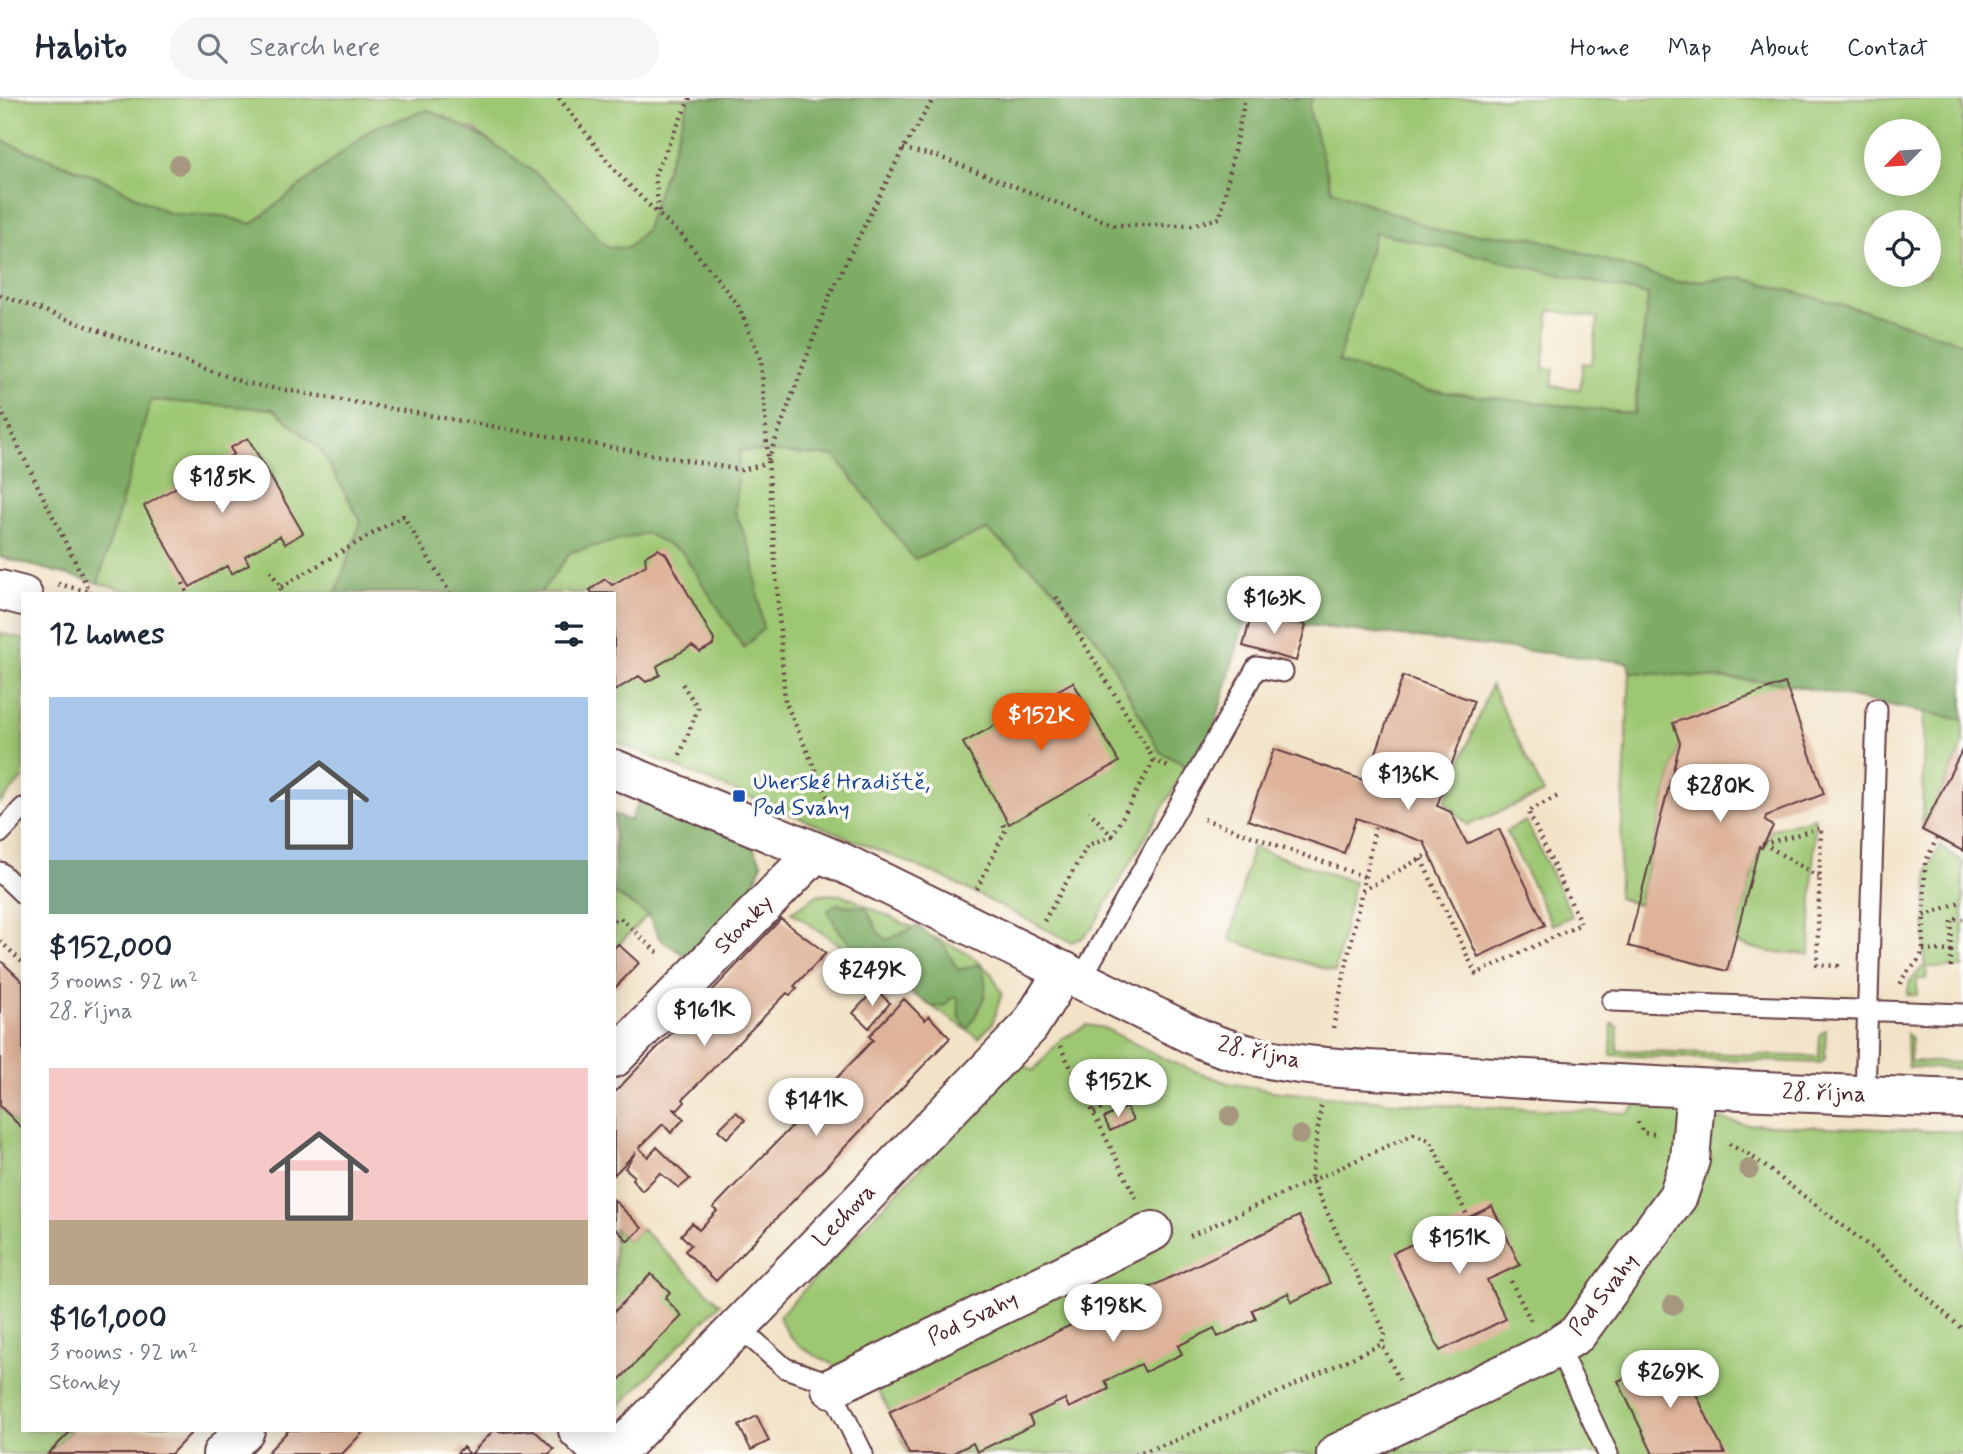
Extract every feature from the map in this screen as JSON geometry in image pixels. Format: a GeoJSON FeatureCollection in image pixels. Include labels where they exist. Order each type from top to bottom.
{"type":"FeatureCollection","features":[{"type":"Feature","properties":{"kind":"street"},"geometry":{"type":"LineString","coordinates":[[0,590],[21,595]]}},
{"type":"Feature","properties":{"kind":"street","name":"28. října"},"geometry":{"type":"LineString","coordinates":[[616,770],[829,842],[1072,975],[1221,1048],[1260,1057],[1327,1065],[1696,1088],[1963,1099]]}},
{"type":"Feature","properties":{"kind":"street","name":"Stonky"},"geometry":{"type":"LineString","coordinates":[[616,1056],[829,842]]}},
{"type":"Feature","properties":{"kind":"street","name":"Lechova"},"geometry":{"type":"LineString","coordinates":[[615,1454],[1029,1027],[1072,975]]}},
{"type":"Feature","properties":{"kind":"street","name":"Pod Svahy"},"geometry":{"type":"LineString","coordinates":[[1355,1450],[1416,1416],[1558,1347],[1582,1328],[1678,1196],[1690,1160],[1696,1088]]}},
{"type":"Feature","properties":{"kind":"street","name":"Pod Svahy"},"geometry":{"type":"LineString","coordinates":[[831,1388],[1153,1231]]}},
{"type":"Feature","properties":{"kind":"street"},"geometry":{"type":"LineString","coordinates":[[222,1454],[243,1432]]}},
{"type":"Feature","properties":{"kind":"street"},"geometry":{"type":"LineString","coordinates":[[580,1432],[603,1454]]}},
{"type":"Feature","properties":{"kind":"lane"},"geometry":{"type":"LineString","coordinates":[[1072,975],[1257,667],[1283,671]]}},
{"type":"Feature","properties":{"kind":"lane"},"geometry":{"type":"LineString","coordinates":[[1865,1095],[1877,709]]}},
{"type":"Feature","properties":{"kind":"lane"},"geometry":{"type":"LineString","coordinates":[[0,833],[21,810]]}},
{"type":"Feature","properties":{"kind":"lane"},"geometry":{"type":"LineString","coordinates":[[0,872],[21,892]]}},
{"type":"Feature","properties":{"kind":"lane"},"geometry":{"type":"LineString","coordinates":[[1612,1001],[1963,1014]]}},
{"type":"Feature","properties":{"kind":"lane"},"geometry":{"type":"LineString","coordinates":[[738,1326],[785,1368],[824,1381],[831,1388],[863,1454]]}},
{"type":"Feature","properties":{"kind":"lane"},"geometry":{"type":"LineString","coordinates":[[1558,1347],[1608,1454]]}},
{"type":"Feature","properties":{"kind":"path"},"geometry":{"type":"LineString","coordinates":[[559,98],[615,172],[681,234],[738,304],[761,360],[766,464],[785,701],[829,842]]}},
{"type":"Feature","properties":{"kind":"path"},"geometry":{"type":"LineString","coordinates":[[659,215],[655,174],[690,98]]}},
{"type":"Feature","properties":{"kind":"path"},"geometry":{"type":"LineString","coordinates":[[766,464],[831,292],[903,149],[934,98]]}},
{"type":"Feature","properties":{"kind":"path"},"geometry":{"type":"LineString","coordinates":[[903,149],[937,156],[1114,225],[1192,225],[1220,218],[1245,98]]}},
{"type":"Feature","properties":{"kind":"path"},"geometry":{"type":"LineString","coordinates":[[0,295],[245,383],[741,470],[766,464]]}},
{"type":"Feature","properties":{"kind":"path"},"geometry":{"type":"LineString","coordinates":[[0,409],[90,592]]}},
{"type":"Feature","properties":{"kind":"path"},"geometry":{"type":"LineString","coordinates":[[270,571],[280,590],[403,516],[449,592]]}},
{"type":"Feature","properties":{"kind":"path"},"geometry":{"type":"LineString","coordinates":[[183,583],[187,592]]}},
{"type":"Feature","properties":{"kind":"path"},"geometry":{"type":"LineString","coordinates":[[680,757],[698,708],[681,682]]}},
{"type":"Feature","properties":{"kind":"path"},"geometry":{"type":"LineString","coordinates":[[1038,931],[1088,845],[1112,836],[1154,760]]}},
{"type":"Feature","properties":{"kind":"path"},"geometry":{"type":"LineString","coordinates":[[1421,859],[1476,974],[1581,923],[1528,811],[1560,795]]}},
{"type":"Feature","properties":{"kind":"path"},"geometry":{"type":"LineString","coordinates":[[1089,811],[1112,836]]}},
{"type":"Feature","properties":{"kind":"path"},"geometry":{"type":"LineString","coordinates":[[972,899],[1006,829],[1001,820]]}},
{"type":"Feature","properties":{"kind":"path"},"geometry":{"type":"LineString","coordinates":[[1375,828],[1327,1065],[1311,1179],[1385,1333],[1382,1344],[1416,1416]]}},
{"type":"Feature","properties":{"kind":"path"},"geometry":{"type":"LineString","coordinates":[[1819,877],[1764,844],[1821,828],[1817,965],[1838,966],[1838,1009]]}},
{"type":"Feature","properties":{"kind":"path"},"geometry":{"type":"LineString","coordinates":[[1895,1011],[1903,978],[1919,962],[1923,950],[1925,863],[1937,838]]}},
{"type":"Feature","properties":{"kind":"path"},"geometry":{"type":"LineString","coordinates":[[1362,891],[1427,855]]}},
{"type":"Feature","properties":{"kind":"path"},"geometry":{"type":"LineString","coordinates":[[1924,916],[1963,901]]}},
{"type":"Feature","properties":{"kind":"path"},"geometry":{"type":"LineString","coordinates":[[616,920],[620,918],[634,929],[668,964]]}},
{"type":"Feature","properties":{"kind":"path"},"geometry":{"type":"LineString","coordinates":[[1951,968],[1952,919],[1963,919]]}},
{"type":"Feature","properties":{"kind":"path"},"geometry":{"type":"LineString","coordinates":[[0,941],[21,961]]}},
{"type":"Feature","properties":{"kind":"path"},"geometry":{"type":"LineString","coordinates":[[1923,950],[1951,951]]}},
{"type":"Feature","properties":{"kind":"path"},"geometry":{"type":"LineString","coordinates":[[1056,1038],[1153,1231]]}},
{"type":"Feature","properties":{"kind":"path"},"geometry":{"type":"LineString","coordinates":[[1094,1113],[1135,1091],[1161,1049]]}},
{"type":"Feature","properties":{"kind":"path"},"geometry":{"type":"LineString","coordinates":[[1716,1141],[1753,1157],[1881,1255],[1963,1330]]}},
{"type":"Feature","properties":{"kind":"path"},"geometry":{"type":"LineString","coordinates":[[1135,1454],[1172,1442],[1382,1344]]}},
{"type":"Feature","properties":{"kind":"green space"},"geometry":{"type":"Polygon","coordinates":[[[0,98],[690,98],[646,229],[629,248],[607,248],[590,232],[562,195],[472,128],[343,154],[252,224],[223,216],[170,214],[102,179],[0,140],[0,98]]]}},
{"type":"Feature","properties":{"kind":"green space"},"geometry":{"type":"Polygon","coordinates":[[[690,98],[1312,98],[1309,109],[1332,190],[1442,232],[1531,237],[1676,282],[1742,278],[1865,311],[1963,343],[1963,720],[1776,682],[1630,672],[1628,663],[1624,662],[1306,625],[1249,606],[1203,766],[1187,766],[1160,752],[1103,647],[1048,582],[987,530],[914,559],[835,456],[740,450],[735,512],[752,554],[763,629],[744,648],[682,552],[646,533],[571,552],[541,592],[336,592],[361,521],[321,450],[273,409],[151,400],[98,583],[0,557],[0,140],[102,179],[170,214],[223,216],[252,224],[373,128],[428,110],[481,136],[530,169],[567,200],[607,247],[628,248],[646,229],[690,98]],[[1375,232],[1338,362],[1426,390],[1635,414],[1648,295],[1375,232]]]}},
{"type":"Feature","properties":{"kind":"green space"},"geometry":{"type":"Polygon","coordinates":[[[1312,98],[1963,98],[1963,343],[1865,311],[1743,278],[1676,282],[1531,237],[1442,232],[1332,190],[1308,109],[1312,98]]]}},
{"type":"Feature","properties":{"kind":"green space"},"geometry":{"type":"Polygon","coordinates":[[[1375,231],[1648,295],[1634,414],[1426,390],[1337,362],[1375,231]],[[1550,310],[1543,368],[1554,369],[1552,386],[1580,389],[1583,363],[1592,364],[1598,318],[1550,310]]]}},
{"type":"Feature","properties":{"kind":"green space"},"geometry":{"type":"Polygon","coordinates":[[[151,400],[274,409],[321,450],[362,522],[336,592],[131,592],[98,583],[151,400]]]}},
{"type":"Feature","properties":{"kind":"green space"},"geometry":{"type":"Polygon","coordinates":[[[740,449],[835,456],[914,559],[987,530],[1048,582],[1103,647],[1160,752],[1187,766],[1093,927],[1082,938],[1071,942],[941,876],[616,742],[616,592],[541,592],[571,552],[646,533],[682,551],[744,648],[752,554],[735,512],[740,449]]]}},
{"type":"Feature","properties":{"kind":"green space"},"geometry":{"type":"Polygon","coordinates":[[[0,633],[21,638],[21,780],[0,803],[0,633]]]}},
{"type":"Feature","properties":{"kind":"green space"},"geometry":{"type":"Polygon","coordinates":[[[1630,672],[1785,683],[1680,743],[1638,905],[1618,898],[1630,672]]]}},
{"type":"Feature","properties":{"kind":"green space"},"geometry":{"type":"Polygon","coordinates":[[[1491,685],[1544,793],[1468,825],[1445,802],[1491,685]]]}},
{"type":"Feature","properties":{"kind":"green space"},"geometry":{"type":"Polygon","coordinates":[[[1924,712],[1963,720],[1963,745],[1922,830],[1924,712]]]}},
{"type":"Feature","properties":{"kind":"green space"},"geometry":{"type":"Polygon","coordinates":[[[640,797],[752,846],[762,863],[753,888],[687,957],[660,939],[648,915],[616,894],[616,815],[630,821],[640,797]]]}},
{"type":"Feature","properties":{"kind":"green space"},"geometry":{"type":"Polygon","coordinates":[[[1815,818],[1810,954],[1769,952],[1734,943],[1759,847],[1762,848],[1772,829],[1815,818]]]}},
{"type":"Feature","properties":{"kind":"green space"},"geometry":{"type":"Polygon","coordinates":[[[1526,821],[1572,916],[1552,925],[1506,831],[1526,821]]]}},
{"type":"Feature","properties":{"kind":"green space"},"geometry":{"type":"Polygon","coordinates":[[[1940,846],[1963,862],[1963,968],[1927,967],[1926,979],[1917,979],[1917,995],[1907,994],[1910,981],[1924,966],[1928,869],[1940,846]]]}},
{"type":"Feature","properties":{"kind":"green space"},"geometry":{"type":"Polygon","coordinates":[[[1252,847],[1354,882],[1335,972],[1230,940],[1252,847]]]}},
{"type":"Feature","properties":{"kind":"green space"},"geometry":{"type":"Polygon","coordinates":[[[616,894],[648,915],[616,947],[616,894]]]}},
{"type":"Feature","properties":{"kind":"green space"},"geometry":{"type":"Polygon","coordinates":[[[819,894],[843,895],[968,953],[991,973],[1002,993],[992,1024],[979,1038],[791,912],[819,894]]]}},
{"type":"Feature","properties":{"kind":"green space"},"geometry":{"type":"Polygon","coordinates":[[[837,904],[866,908],[878,932],[887,940],[918,926],[945,947],[958,970],[980,964],[985,982],[984,998],[967,1030],[959,1016],[958,997],[950,999],[946,1005],[933,1007],[884,974],[885,950],[861,949],[848,941],[828,910],[837,904]]]}},
{"type":"Feature","properties":{"kind":"green space"},"geometry":{"type":"Polygon","coordinates":[[[1612,1024],[1618,1027],[1617,1050],[1819,1057],[1820,1034],[1826,1030],[1825,1059],[1820,1063],[1611,1055],[1612,1024]]]}},
{"type":"Feature","properties":{"kind":"green space"},"geometry":{"type":"Polygon","coordinates":[[[1087,1025],[1104,1028],[1171,1062],[1228,1083],[1280,1092],[1417,1104],[1628,1113],[1638,1103],[1743,1124],[1963,1132],[1963,1454],[908,1454],[878,1391],[861,1378],[795,1342],[779,1316],[1021,1062],[1033,1071],[1061,1039],[1087,1025]]]}},
{"type":"Feature","properties":{"kind":"green space"},"geometry":{"type":"Polygon","coordinates":[[[1907,1033],[1911,1038],[1910,1061],[1963,1063],[1963,1069],[1908,1067],[1907,1033]]]}},
{"type":"Feature","properties":{"kind":"green space"},"geometry":{"type":"Polygon","coordinates":[[[0,1106],[21,1127],[21,1432],[70,1432],[48,1454],[0,1454],[0,1106]]]}},
{"type":"Feature","properties":{"kind":"green space"},"geometry":{"type":"Polygon","coordinates":[[[642,1229],[720,1304],[616,1409],[616,1230],[628,1241],[642,1229]]]}},
{"type":"Feature","properties":{"kind":"building"},"geometry":{"type":"Polygon","coordinates":[[[248,438],[303,533],[285,544],[280,536],[245,556],[249,564],[231,574],[227,566],[190,587],[144,506],[180,485],[176,478],[194,468],[198,475],[234,454],[230,448],[248,438]]]}},
{"type":"Feature","properties":{"kind":"building"},"geometry":{"type":"Polygon","coordinates":[[[658,549],[666,554],[714,640],[713,645],[700,652],[692,646],[657,666],[660,675],[646,682],[639,676],[616,690],[616,592],[590,590],[605,579],[612,585],[646,565],[645,556],[658,549]]]}},
{"type":"Feature","properties":{"kind":"building"},"geometry":{"type":"Polygon","coordinates":[[[1253,610],[1306,625],[1296,661],[1243,646],[1253,610]]]}},
{"type":"Feature","properties":{"kind":"building"},"geometry":{"type":"Polygon","coordinates":[[[1403,676],[1474,701],[1437,806],[1451,812],[1467,844],[1499,829],[1545,925],[1478,957],[1424,842],[1356,818],[1344,853],[1248,820],[1274,749],[1366,781],[1403,676]]]}},
{"type":"Feature","properties":{"kind":"building"},"geometry":{"type":"Polygon","coordinates":[[[1073,682],[1119,762],[1009,824],[963,743],[1073,682]]]}},
{"type":"Feature","properties":{"kind":"building"},"geometry":{"type":"Polygon","coordinates":[[[1785,683],[1824,794],[1766,816],[1765,821],[1773,826],[1762,848],[1759,847],[1727,971],[1628,946],[1680,743],[1673,723],[1785,683]]]}},
{"type":"Feature","properties":{"kind":"building"},"geometry":{"type":"Polygon","coordinates":[[[1963,748],[1963,851],[1922,830],[1963,748]]]}},
{"type":"Feature","properties":{"kind":"building"},"geometry":{"type":"Polygon","coordinates":[[[781,919],[826,953],[794,986],[797,988],[790,995],[787,993],[683,1099],[685,1102],[678,1110],[674,1109],[684,1119],[671,1133],[663,1124],[639,1148],[648,1157],[657,1147],[690,1179],[679,1188],[660,1173],[642,1191],[632,1179],[634,1176],[625,1168],[636,1152],[616,1173],[616,1091],[781,919]]]}},
{"type":"Feature","properties":{"kind":"building"},"geometry":{"type":"Polygon","coordinates":[[[618,944],[639,963],[616,987],[618,944]]]}},
{"type":"Feature","properties":{"kind":"building"},"geometry":{"type":"Polygon","coordinates":[[[0,960],[21,980],[21,1127],[0,1106],[0,960]]]}},
{"type":"Feature","properties":{"kind":"building"},"geometry":{"type":"Polygon","coordinates":[[[875,989],[890,1003],[869,1028],[853,1013],[875,989]]]}},
{"type":"Feature","properties":{"kind":"building"},"geometry":{"type":"Polygon","coordinates":[[[904,999],[925,1020],[929,1016],[950,1038],[716,1281],[685,1251],[691,1245],[681,1235],[692,1223],[699,1230],[717,1211],[713,1208],[795,1123],[790,1117],[802,1105],[808,1111],[836,1083],[834,1081],[873,1040],[869,1036],[904,999]]]}},
{"type":"Feature","properties":{"kind":"building"},"geometry":{"type":"Polygon","coordinates":[[[1126,1107],[1133,1120],[1110,1131],[1104,1118],[1126,1107]]]}},
{"type":"Feature","properties":{"kind":"building"},"geometry":{"type":"Polygon","coordinates":[[[736,1112],[745,1120],[727,1138],[718,1130],[736,1112]]]}},
{"type":"Feature","properties":{"kind":"building"},"geometry":{"type":"Polygon","coordinates":[[[616,1202],[642,1228],[628,1241],[616,1229],[616,1202]]]}},
{"type":"Feature","properties":{"kind":"building"},"geometry":{"type":"Polygon","coordinates":[[[1492,1206],[1520,1265],[1487,1280],[1506,1319],[1440,1351],[1393,1253],[1492,1206]]]}},
{"type":"Feature","properties":{"kind":"building"},"geometry":{"type":"Polygon","coordinates":[[[1299,1216],[1330,1283],[1292,1302],[1288,1293],[1252,1310],[1256,1319],[1218,1337],[1214,1328],[1178,1346],[1182,1354],[1145,1372],[1141,1364],[1105,1381],[1109,1389],[1069,1408],[1065,1399],[1029,1416],[1033,1425],[977,1452],[973,1443],[951,1454],[909,1454],[889,1412],[1299,1216]]]}},
{"type":"Feature","properties":{"kind":"building"},"geometry":{"type":"Polygon","coordinates":[[[651,1274],[670,1292],[665,1298],[682,1316],[616,1383],[616,1310],[651,1274]]]}},
{"type":"Feature","properties":{"kind":"building"},"geometry":{"type":"Polygon","coordinates":[[[1677,1353],[1725,1454],[1653,1454],[1618,1381],[1677,1353]]]}},
{"type":"Feature","properties":{"kind":"building"},"geometry":{"type":"Polygon","coordinates":[[[757,1416],[769,1441],[751,1450],[739,1426],[757,1416]]]}},
{"type":"Feature","properties":{"kind":"building"},"geometry":{"type":"Polygon","coordinates":[[[70,1432],[192,1432],[171,1454],[48,1454],[70,1432]]]}},
{"type":"Feature","properties":{"kind":"building"},"geometry":{"type":"Polygon","coordinates":[[[287,1432],[363,1432],[342,1454],[266,1454],[287,1432]]]}},
{"type":"Feature","properties":{"kind":"building"},"geometry":{"type":"Polygon","coordinates":[[[492,1432],[536,1432],[554,1449],[549,1454],[471,1454],[492,1432]]]}},
{"type":"Feature","properties":{"kind":"building"},"geometry":{"type":"Polygon","coordinates":[[[463,1447],[470,1454],[456,1454],[463,1447]]]}},
{"type":"Feature","properties":{"kind":"place","name":"Uherské Hradiště, Pod Svahy"},"geometry":{"type":"Point","coordinates":[739,796]}}]}
